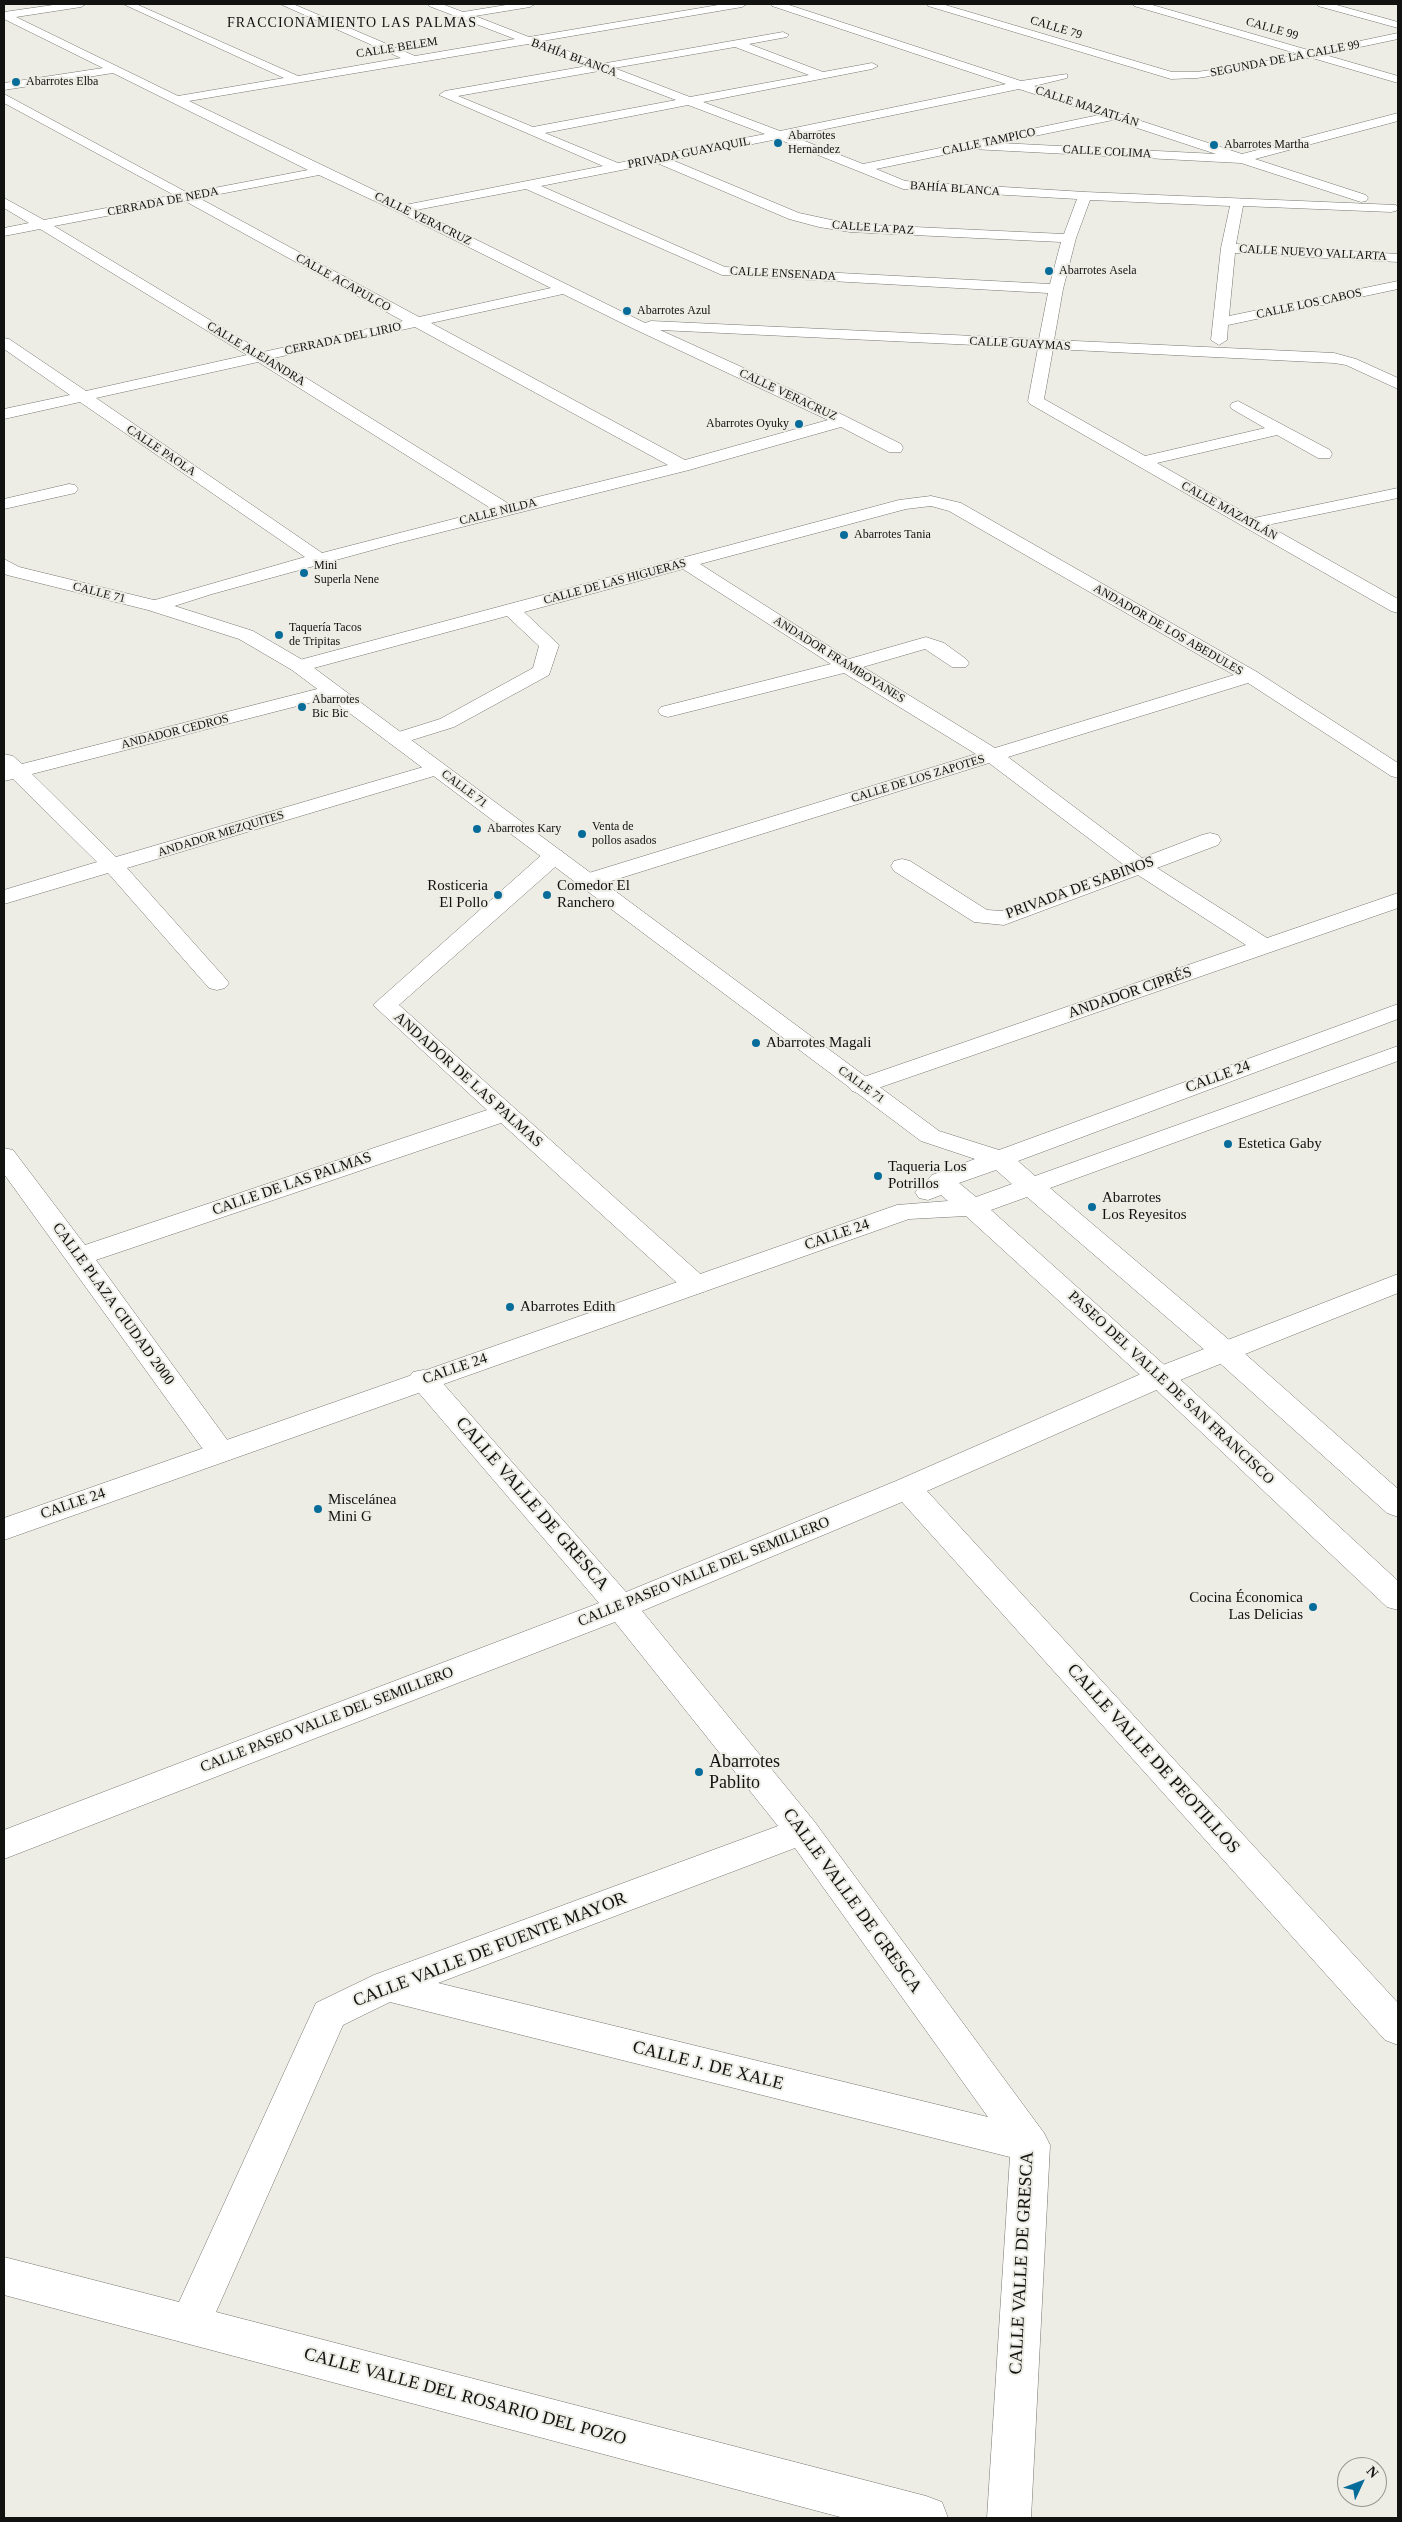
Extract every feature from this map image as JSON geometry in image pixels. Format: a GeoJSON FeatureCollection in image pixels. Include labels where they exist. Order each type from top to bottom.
{"type":"FeatureCollection","features":[{"type":"Feature","properties":{"kind":"street"},"geometry":{"type":"LineString","coordinates":[[4,15],[82,4]]}},
{"type":"Feature","properties":{"kind":"street"},"geometry":{"type":"LineString","coordinates":[[128,4],[296,79]]}},
{"type":"Feature","properties":{"kind":"street"},"geometry":{"type":"LineString","coordinates":[[285,4],[412,59]]}},
{"type":"Feature","properties":{"kind":"street","name":"BAHÍA BLANCA"},"geometry":{"type":"LineString","coordinates":[[433,4],[913,187],[1395,209]]}},
{"type":"Feature","properties":{"kind":"street"},"geometry":{"type":"LineString","coordinates":[[462,15],[529,4]]}},
{"type":"Feature","properties":{"kind":"street","name":"CALLE BELEM"},"geometry":{"type":"LineString","coordinates":[[175,100],[742,4]]}},
{"type":"Feature","properties":{"kind":"street","name":"CALLE MAZATLÁN"},"geometry":{"type":"LineString","coordinates":[[776,4],[1395,209]]}},
{"type":"Feature","properties":{"kind":"street","name":"CALLE 79"},"geometry":{"type":"LineString","coordinates":[[932,4],[1172,76]]}},
{"type":"Feature","properties":{"kind":"street","name":"CALLE 99"},"geometry":{"type":"LineString","coordinates":[[1138,4],[1398,80]]}},
{"type":"Feature","properties":{"kind":"street"},"geometry":{"type":"LineString","coordinates":[[1322,4],[1398,24]]}},
{"type":"Feature","properties":{"kind":"street","name":"CALLE VERACRUZ"},"geometry":{"type":"LineString","coordinates":[[4,15],[321,172],[403,209],[637,325],[843,421]]}},
{"type":"Feature","properties":{"kind":"street"},"geometry":{"type":"LineString","coordinates":[[617,167],[445,95],[783,35]]}},
{"type":"Feature","properties":{"kind":"street","name":"SEGUNDA DE LA CALLE 99"},"geometry":{"type":"LineString","coordinates":[[1172,76],[1215,73],[1398,36]]}},
{"type":"Feature","properties":{"kind":"street"},"geometry":{"type":"LineString","coordinates":[[735,43],[823,76]]}},
{"type":"Feature","properties":{"kind":"street"},"geometry":{"type":"LineString","coordinates":[[534,131],[872,66]]}},
{"type":"Feature","properties":{"kind":"street"},"geometry":{"type":"LineString","coordinates":[[4,87],[113,70]]}},
{"type":"Feature","properties":{"kind":"street","name":"PRIVADA GUAYAQUIL"},"geometry":{"type":"LineString","coordinates":[[403,209],[779,135],[1062,76]]}},
{"type":"Feature","properties":{"kind":"street","name":"CALLE ACAPULCO"},"geometry":{"type":"LineString","coordinates":[[4,98],[415,323],[683,466]]}},
{"type":"Feature","properties":{"kind":"street","name":"CALLE TAMPICO"},"geometry":{"type":"LineString","coordinates":[[864,168],[1115,116]]}},
{"type":"Feature","properties":{"kind":"street"},"geometry":{"type":"LineString","coordinates":[[1240,159],[1398,116]]}},
{"type":"Feature","properties":{"kind":"street","name":"CALLE COLIMA"},"geometry":{"type":"LineString","coordinates":[[975,146],[1240,159]]}},
{"type":"Feature","properties":{"kind":"street","name":"CALLE LA PAZ"},"geometry":{"type":"LineString","coordinates":[[659,159],[794,216],[819,224],[850,228],[1069,238]]}},
{"type":"Feature","properties":{"kind":"street","name":"CERRADA DE NEDA"},"geometry":{"type":"LineString","coordinates":[[4,232],[321,172]]}},
{"type":"Feature","properties":{"kind":"street","name":"CALLE ENSENADA"},"geometry":{"type":"LineString","coordinates":[[528,185],[722,270],[1056,289]]}},
{"type":"Feature","properties":{"kind":"street"},"geometry":{"type":"LineString","coordinates":[[1044,345],[1069,238],[1085,196]]}},
{"type":"Feature","properties":{"kind":"street","name":"CALLE ALEJANDRA"},"geometry":{"type":"LineString","coordinates":[[4,202],[261,357],[506,510]]}},
{"type":"Feature","properties":{"kind":"street"},"geometry":{"type":"LineString","coordinates":[[1218,351],[1228,248],[1237,202]]}},
{"type":"Feature","properties":{"kind":"street","name":"CALLE NUEVO VALLARTA"},"geometry":{"type":"LineString","coordinates":[[1228,248],[1398,258]]}},
{"type":"Feature","properties":{"kind":"street","name":"CALLE LOS CABOS"},"geometry":{"type":"LineString","coordinates":[[1221,322],[1398,285]]}},
{"type":"Feature","properties":{"kind":"street","name":"CERRADA DEL LIRIO"},"geometry":{"type":"LineString","coordinates":[[4,414],[565,289]]}},
{"type":"Feature","properties":{"kind":"street","name":"CALLE GUAYMAS"},"geometry":{"type":"LineString","coordinates":[[637,325],[1044,345],[1218,351],[1334,358],[1351,362],[1397,383]]}},
{"type":"Feature","properties":{"kind":"street","name":"CALLE PAOLA"},"geometry":{"type":"LineString","coordinates":[[4,342],[82,398],[319,559]]}},
{"type":"Feature","properties":{"kind":"street","name":"CALLE MAZATLÁN"},"geometry":{"type":"LineString","coordinates":[[1044,345],[1036,402],[1253,523],[1398,607]]}},
{"type":"Feature","properties":{"kind":"street"},"geometry":{"type":"LineString","coordinates":[[1238,406],[1324,454]]}},
{"type":"Feature","properties":{"kind":"street"},"geometry":{"type":"LineString","coordinates":[[843,421],[895,448]]}},
{"type":"Feature","properties":{"kind":"street","name":"CALLE NILDA"},"geometry":{"type":"LineString","coordinates":[[155,606],[319,559],[683,466],[843,421]]}},
{"type":"Feature","properties":{"kind":"street"},"geometry":{"type":"LineString","coordinates":[[1141,462],[1280,429]]}},
{"type":"Feature","properties":{"kind":"street"},"geometry":{"type":"LineString","coordinates":[[4,504],[69,490]]}},
{"type":"Feature","properties":{"kind":"street"},"geometry":{"type":"LineString","coordinates":[[1253,523],[1398,493]]}},
{"type":"Feature","properties":{"kind":"street"},"geometry":{"type":"LineString","coordinates":[[1377,498],[1398,509]]}},
{"type":"Feature","properties":{"kind":"street","name":"CALLE DE LAS HIGUERAS"},"geometry":{"type":"LineString","coordinates":[[299,666],[905,504],[931,501]]}},
{"type":"Feature","properties":{"kind":"street","name":"ANDADOR DE LOS ABEDULES"},"geometry":{"type":"LineString","coordinates":[[931,501],[955,507],[1250,676],[1398,772]]}},
{"type":"Feature","properties":{"kind":"street","name":"ANDADOR FRAMBOYANES"},"geometry":{"type":"LineString","coordinates":[[686,563],[846,666],[993,756],[1139,866],[1264,946]]}},
{"type":"Feature","properties":{"kind":"street","name":"CALLE 71"},"geometry":{"type":"LineString","coordinates":[[4,564],[13,571],[155,606],[246,635],[299,666],[930,1136],[999,1159]]}},
{"type":"Feature","properties":{"kind":"street"},"geometry":{"type":"LineString","coordinates":[[1380,596],[1398,592]]}},
{"type":"Feature","properties":{"kind":"street"},"geometry":{"type":"LineString","coordinates":[[396,738],[447,724],[542,671],[550,645],[511,610]]}},
{"type":"Feature","properties":{"kind":"street"},"geometry":{"type":"LineString","coordinates":[[668,711],[846,666],[926,643],[937,647],[959,663]]}},
{"type":"Feature","properties":{"kind":"street","name":"CALLE DE LOS ZAPOTES"},"geometry":{"type":"LineString","coordinates":[[587,881],[1250,676]]}},
{"type":"Feature","properties":{"kind":"street","name":"ANDADOR CEDROS"},"geometry":{"type":"LineString","coordinates":[[8,768],[333,692]]}},
{"type":"Feature","properties":{"kind":"street","name":"ANDADOR CEDROS"},"geometry":{"type":"LineString","coordinates":[[8,768],[113,866],[218,982]]}},
{"type":"Feature","properties":{"kind":"street","name":"ANDADOR MEZQUITES"},"geometry":{"type":"LineString","coordinates":[[4,897],[438,769]]}},
{"type":"Feature","properties":{"kind":"street","name":"PRIVADA DE SABINOS"},"geometry":{"type":"LineString","coordinates":[[902,866],[982,918],[1004,918],[1210,840]]}},
{"type":"Feature","properties":{"kind":"street","name":"ANDADOR DE LAS PALMAS"},"geometry":{"type":"LineString","coordinates":[[554,856],[385,1005],[696,1285]]}},
{"type":"Feature","properties":{"kind":"street","name":"ANDADOR CIPRÉS"},"geometry":{"type":"LineString","coordinates":[[861,1086],[1398,900]]}},
{"type":"Feature","properties":{"kind":"street","name":"CALLE 24"},"geometry":{"type":"LineString","coordinates":[[906,1211],[941,1181],[1398,1010]]}},
{"type":"Feature","properties":{"kind":"street","name":"CALLE 24"},"geometry":{"type":"LineString","coordinates":[[4,1529],[906,1211],[971,1208],[1398,1053]]}},
{"type":"Feature","properties":{"kind":"street","name":"CALLE DE LAS PALMAS"},"geometry":{"type":"LineString","coordinates":[[79,1256],[504,1113]]}},
{"type":"Feature","properties":{"kind":"street"},"geometry":{"type":"LineString","coordinates":[[930,1136],[941,1181]]}},
{"type":"Feature","properties":{"kind":"street","name":"CALLE PLAZA CIUDAD 2000"},"geometry":{"type":"LineString","coordinates":[[4,1156],[221,1452]]}},
{"type":"Feature","properties":{"kind":"street"},"geometry":{"type":"LineString","coordinates":[[999,1159],[1224,1351],[1398,1506]]}},
{"type":"Feature","properties":{"kind":"street","name":"PASEO DEL VALLE DE SAN FRANCISCO"},"geometry":{"type":"LineString","coordinates":[[941,1181],[1160,1377],[1398,1599]]}},
{"type":"Feature","properties":{"kind":"street","name":"CALLE PASEO VALLE DEL SEMILLERO"},"geometry":{"type":"LineString","coordinates":[[5,1846],[621,1607],[907,1488],[1160,1377],[1398,1283]]}},
{"type":"Feature","properties":{"kind":"street","name":"CALLE VALLE DE GRESCA"},"geometry":{"type":"LineString","coordinates":[[423,1380],[621,1607],[802,1831],[1030,2145],[1009,2518]]}},
{"type":"Feature","properties":{"kind":"street","name":"CALLE VALLE DE PEOTILLOS"},"geometry":{"type":"LineString","coordinates":[[907,1488],[1398,2029]]}},
{"type":"Feature","properties":{"kind":"street","name":"CALLE VALLE DE FUENTE MAYOR"},"geometry":{"type":"LineString","coordinates":[[190,2324],[330,2014],[387,1986],[802,1831]]}},
{"type":"Feature","properties":{"kind":"street","name":"CALLE J. DE XALE"},"geometry":{"type":"LineString","coordinates":[[387,1986],[1030,2145]]}},
{"type":"Feature","properties":{"kind":"street","name":"CALLE VALLE DEL ROSARIO DEL POZO"},"geometry":{"type":"LineString","coordinates":[[4,2276],[926,2518]]}},
{"type":"Feature","properties":{"kind":"place","name":"Abarrotes Elba"},"geometry":{"type":"Point","coordinates":[16,82]}},
{"type":"Feature","properties":{"kind":"place","name":"Abarrotes Hernandez"},"geometry":{"type":"Point","coordinates":[778,143]}},
{"type":"Feature","properties":{"kind":"place","name":"Abarrotes Martha"},"geometry":{"type":"Point","coordinates":[1214,145]}},
{"type":"Feature","properties":{"kind":"place","name":"Abarrotes Asela"},"geometry":{"type":"Point","coordinates":[1049,271]}},
{"type":"Feature","properties":{"kind":"place","name":"Abarrotes Azul"},"geometry":{"type":"Point","coordinates":[627,311]}},
{"type":"Feature","properties":{"kind":"place","name":"Abarrotes Oyuky"},"geometry":{"type":"Point","coordinates":[799,424]}},
{"type":"Feature","properties":{"kind":"place","name":"Abarrotes Tania"},"geometry":{"type":"Point","coordinates":[844,535]}},
{"type":"Feature","properties":{"kind":"place","name":"Mini Superla Nene"},"geometry":{"type":"Point","coordinates":[304,573]}},
{"type":"Feature","properties":{"kind":"place","name":"Taquería Tacos de Tripitas"},"geometry":{"type":"Point","coordinates":[279,635]}},
{"type":"Feature","properties":{"kind":"place","name":"Abarrotes Bic Bic"},"geometry":{"type":"Point","coordinates":[302,707]}},
{"type":"Feature","properties":{"kind":"place","name":"Abarrotes Kary"},"geometry":{"type":"Point","coordinates":[477,829]}},
{"type":"Feature","properties":{"kind":"place","name":"Venta de pollos asados"},"geometry":{"type":"Point","coordinates":[582,834]}},
{"type":"Feature","properties":{"kind":"place","name":"Rosticeria El Pollo"},"geometry":{"type":"Point","coordinates":[498,895]}},
{"type":"Feature","properties":{"kind":"place","name":"Comedor El Ranchero"},"geometry":{"type":"Point","coordinates":[547,895]}},
{"type":"Feature","properties":{"kind":"place","name":"Abarrotes Magali"},"geometry":{"type":"Point","coordinates":[756,1043]}},
{"type":"Feature","properties":{"kind":"place","name":"Estetica Gaby"},"geometry":{"type":"Point","coordinates":[1228,1144]}},
{"type":"Feature","properties":{"kind":"place","name":"Taqueria Los Potrillos"},"geometry":{"type":"Point","coordinates":[878,1176]}},
{"type":"Feature","properties":{"kind":"place","name":"Abarrotes Los Reyesitos"},"geometry":{"type":"Point","coordinates":[1092,1207]}},
{"type":"Feature","properties":{"kind":"place","name":"Abarrotes Edith"},"geometry":{"type":"Point","coordinates":[510,1307]}},
{"type":"Feature","properties":{"kind":"place","name":"Miscelánea Mini G"},"geometry":{"type":"Point","coordinates":[318,1509]}},
{"type":"Feature","properties":{"kind":"place","name":"Cocina Économica Las Delicias"},"geometry":{"type":"Point","coordinates":[1313,1607]}},
{"type":"Feature","properties":{"kind":"place","name":"Abarrotes Pablito"},"geometry":{"type":"Point","coordinates":[699,1772]}},
{"type":"Feature","properties":{"kind":"district","name":"FRACCIONAMIENTO LAS PALMAS"},"geometry":{"type":"Point","coordinates":[352,23]}}]}
